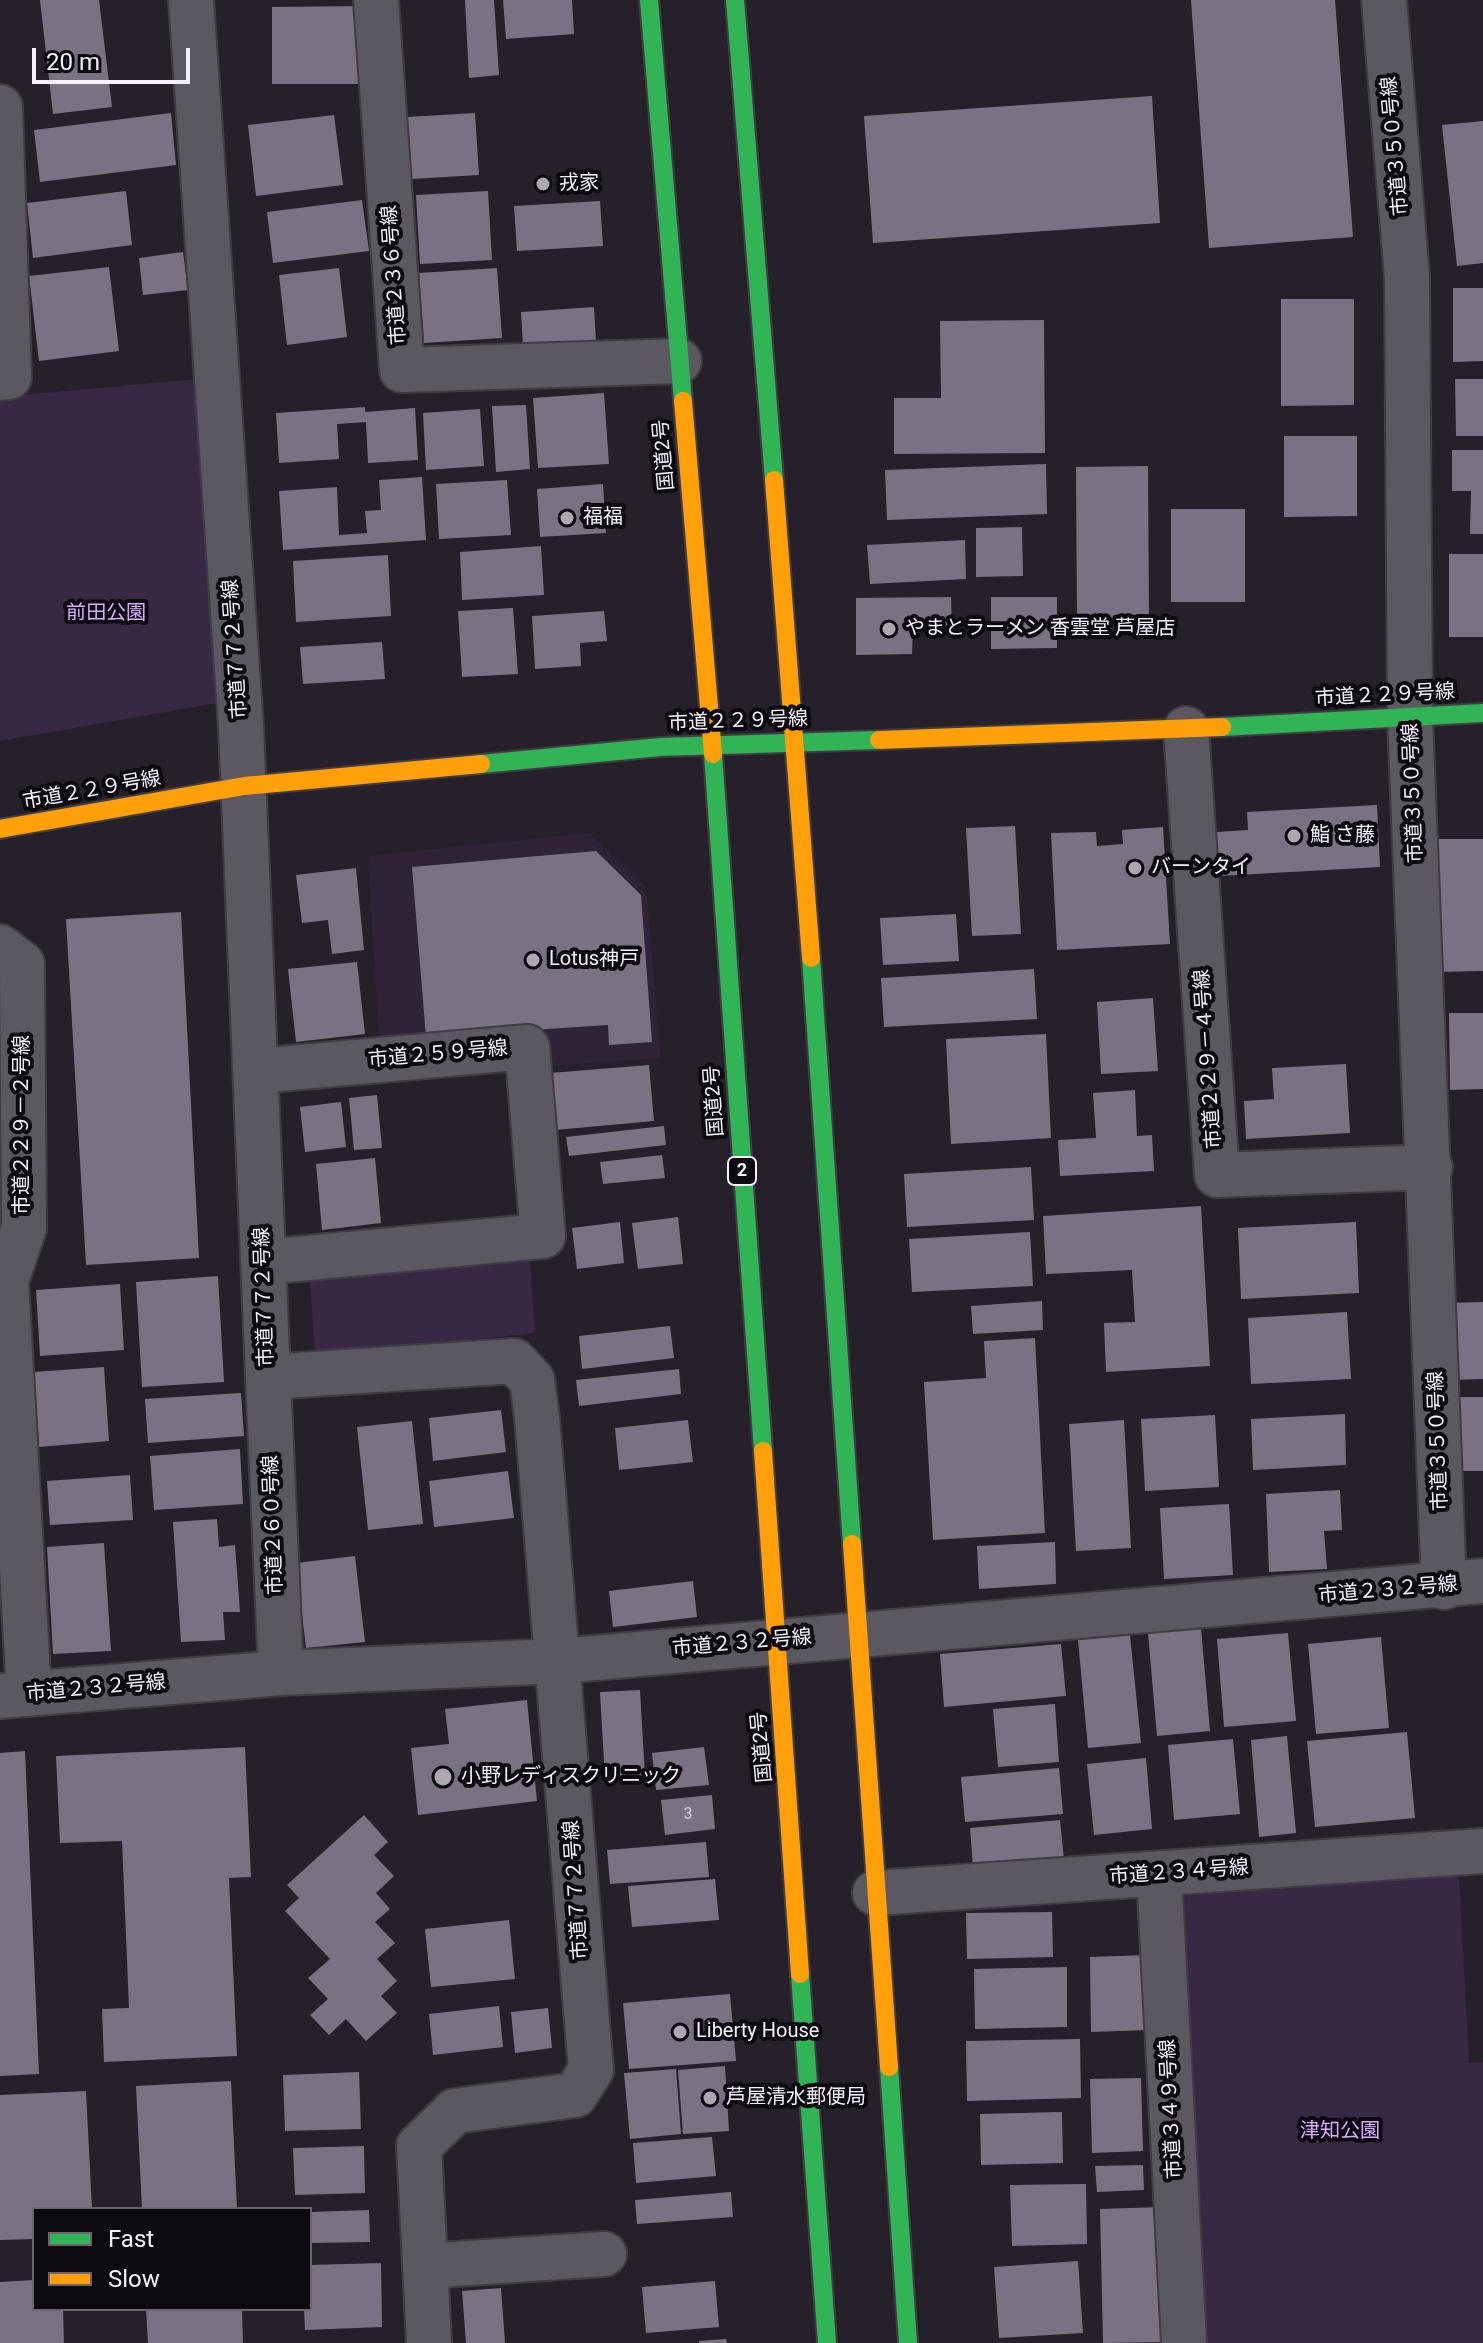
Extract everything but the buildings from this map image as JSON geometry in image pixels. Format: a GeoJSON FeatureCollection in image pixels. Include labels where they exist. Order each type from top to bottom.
{"type":"FeatureCollection","features":[{"type":"Feature","properties":{"kind":"main road","name":"国道2号"},"geometry":{"type":"LineString","coordinates":[[649,0],[712,745],[827,2343]]}},
{"type":"Feature","properties":{"kind":"main road"},"geometry":{"type":"LineString","coordinates":[[735,0],[795,741],[908,2343]]}},
{"type":"Feature","properties":{"kind":"main road","name":"市道２２９号線"},"geometry":{"type":"LineString","coordinates":[[0,829],[244,786],[712,745],[1186,729],[1483,713]]}},
{"type":"Feature","properties":{"kind":"street","name":"市道７７２号線"},"geometry":{"type":"LineString","coordinates":[[191,0],[244,786],[268,1377],[514,1361],[532,1380],[559,1661],[591,2070],[575,2095],[455,2111],[419,2146],[429,2343]]}},
{"type":"Feature","properties":{"kind":"street","name":"市道２３６号線"},"geometry":{"type":"LineString","coordinates":[[376,0],[402,370],[679,361]]}},
{"type":"Feature","properties":{"kind":"street","name":"市道３５０号線"},"geometry":{"type":"LineString","coordinates":[[1384,0],[1407,277],[1410,716],[1430,1167],[1463,1584]]}},
{"type":"Feature","properties":{"kind":"street"},"geometry":{"type":"LineString","coordinates":[[0,107],[9,377],[0,378]]}},
{"type":"Feature","properties":{"kind":"street","name":"市道２２９－４号線"},"geometry":{"type":"LineString","coordinates":[[1186,729],[1217,1175],[1430,1167]]}},
{"type":"Feature","properties":{"kind":"street","name":"市道２２９－２号線"},"geometry":{"type":"LineString","coordinates":[[0,947],[22,964],[24,1228],[6,1281],[15,1695]]}},
{"type":"Feature","properties":{"kind":"street","name":"市道２５９号線"},"geometry":{"type":"LineString","coordinates":[[256,1071],[527,1047],[543,1236],[264,1262]]}},
{"type":"Feature","properties":{"kind":"street","name":"市道２６０号線"},"geometry":{"type":"LineString","coordinates":[[268,1377],[281,1673]]}},
{"type":"Feature","properties":{"kind":"street","name":"市道２３２号線"},"geometry":{"type":"LineString","coordinates":[[15,1695],[281,1673],[559,1661],[776,1640],[1463,1584]]}},
{"type":"Feature","properties":{"kind":"street","name":"市道２３４号線"},"geometry":{"type":"LineString","coordinates":[[875,1893],[1483,1851]]}},
{"type":"Feature","properties":{"kind":"street","name":"市道３４９号線"},"geometry":{"type":"LineString","coordinates":[[1159,1874],[1184,2343]]}},
{"type":"Feature","properties":{"kind":"street"},"geometry":{"type":"LineString","coordinates":[[425,2266],[604,2254]]}},
{"type":"Feature","properties":{"kind":"shaded area","name":"Lotus神戸"},"geometry":{"type":"Polygon","coordinates":[[[589,833],[646,887],[661,1058],[548,1066],[545,1035],[379,1042],[368,856],[589,833]]]}},
{"type":"Feature","properties":{"kind":"green space","name":"前田公園"},"geometry":{"type":"Polygon","coordinates":[[[196,379],[217,703],[0,741],[0,397],[196,379]]]}},
{"type":"Feature","properties":{"kind":"green space"},"geometry":{"type":"Polygon","coordinates":[[[530,1260],[535,1333],[315,1356],[310,1281],[530,1260]]]}},
{"type":"Feature","properties":{"kind":"green space","name":"津知公園"},"geometry":{"type":"Polygon","coordinates":[[[1459,1876],[1469,2063],[1483,2062],[1483,2343],[1208,2343],[1182,1896],[1459,1876]]]}},
{"type":"Feature","properties":{"kind":"traffic: fast"},"geometry":{"type":"LineString","coordinates":[[649,0],[683,401]]}},
{"type":"Feature","properties":{"kind":"traffic: fast"},"geometry":{"type":"LineString","coordinates":[[735,0],[774,480]]}},
{"type":"Feature","properties":{"kind":"traffic: fast"},"geometry":{"type":"LineString","coordinates":[[1222,727],[1483,713]]}},
{"type":"Feature","properties":{"kind":"traffic: fast"},"geometry":{"type":"LineString","coordinates":[[481,764],[660,747],[879,740]]}},
{"type":"Feature","properties":{"kind":"traffic: fast"},"geometry":{"type":"LineString","coordinates":[[713,754],[763,1451]]}},
{"type":"Feature","properties":{"kind":"traffic: fast"},"geometry":{"type":"LineString","coordinates":[[811,958],[852,1544]]}},
{"type":"Feature","properties":{"kind":"traffic: fast"},"geometry":{"type":"LineString","coordinates":[[800,1974],[827,2343]]}},
{"type":"Feature","properties":{"kind":"traffic: fast"},"geometry":{"type":"LineString","coordinates":[[889,2067],[908,2343]]}},
{"type":"Feature","properties":{"kind":"traffic: slow"},"geometry":{"type":"LineString","coordinates":[[683,401],[713,754]]}},
{"type":"Feature","properties":{"kind":"traffic: slow"},"geometry":{"type":"LineString","coordinates":[[774,480],[811,958]]}},
{"type":"Feature","properties":{"kind":"traffic: slow"},"geometry":{"type":"LineString","coordinates":[[879,740],[1222,727]]}},
{"type":"Feature","properties":{"kind":"traffic: slow"},"geometry":{"type":"LineString","coordinates":[[0,829],[244,786],[481,764]]}},
{"type":"Feature","properties":{"kind":"traffic: slow"},"geometry":{"type":"LineString","coordinates":[[763,1451],[800,1974]]}},
{"type":"Feature","properties":{"kind":"traffic: slow"},"geometry":{"type":"LineString","coordinates":[[852,1544],[889,2067]]}},
{"type":"Feature","properties":{"kind":"place","name":"戎家"},"geometry":{"type":"Point","coordinates":[543,184]}},
{"type":"Feature","properties":{"kind":"place","name":"福福"},"geometry":{"type":"Point","coordinates":[567,518]}},
{"type":"Feature","properties":{"kind":"place","name":"やまとラーメン 香雲堂 芦屋店"},"geometry":{"type":"Point","coordinates":[889,629]}},
{"type":"Feature","properties":{"kind":"place","name":"鮨 さ藤"},"geometry":{"type":"Point","coordinates":[1294,836]}},
{"type":"Feature","properties":{"kind":"place","name":"バーンタイ"},"geometry":{"type":"Point","coordinates":[1135,868]}},
{"type":"Feature","properties":{"kind":"place","name":"Lotus神戸"},"geometry":{"type":"Point","coordinates":[533,960]}},
{"type":"Feature","properties":{"kind":"place","name":"小野レディスクリニック"},"geometry":{"type":"Point","coordinates":[443,1777]}},
{"type":"Feature","properties":{"kind":"place","name":"Liberty House"},"geometry":{"type":"Point","coordinates":[680,2032]}},
{"type":"Feature","properties":{"kind":"place","name":"芦屋清水郵便局"},"geometry":{"type":"Point","coordinates":[710,2098]}}]}
